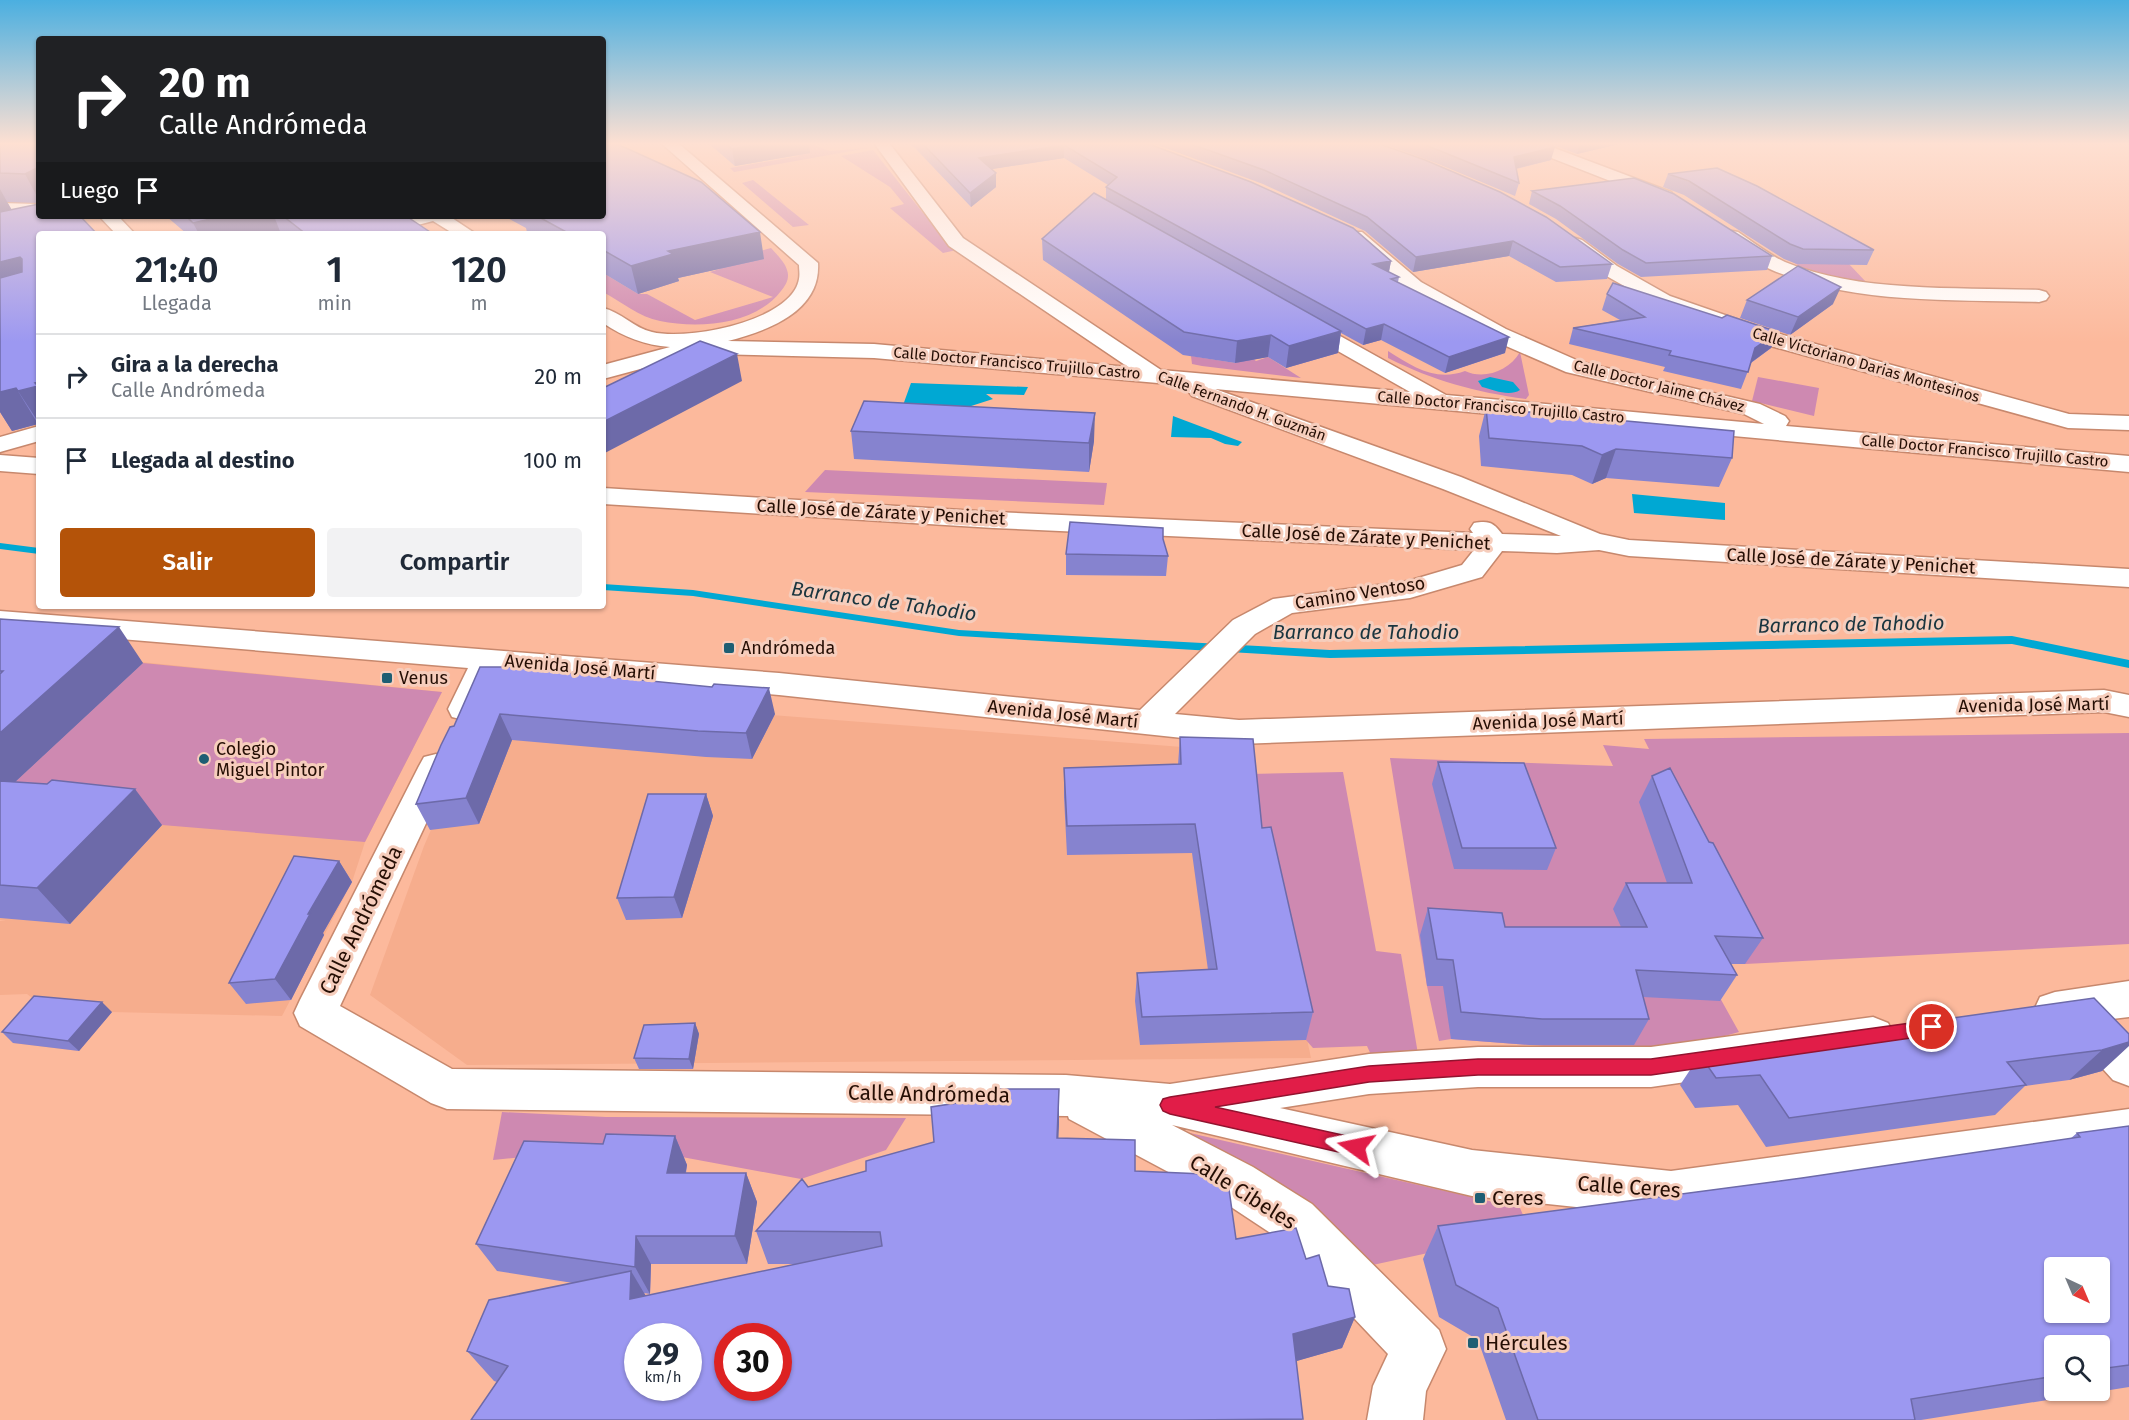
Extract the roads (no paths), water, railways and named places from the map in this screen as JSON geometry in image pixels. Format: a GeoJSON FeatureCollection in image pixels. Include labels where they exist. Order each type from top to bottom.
{"type":"FeatureCollection","features":[{"type":"Feature","properties":{"kind":"street"},"geometry":{"type":"LineString","coordinates":[[606,369],[764,322],[794,302],[808,286],[812,274],[808,263],[745,209]]}},
{"type":"Feature","properties":{"kind":"street","name":"Calle Fernando H. Guzmán"},"geometry":{"type":"LineString","coordinates":[[931,209],[956,242],[1082,328],[1156,375],[1452,483],[1599,542]]}},
{"type":"Feature","properties":{"kind":"street"},"geometry":{"type":"LineString","coordinates":[[111,219],[123,231]]}},
{"type":"Feature","properties":{"kind":"street"},"geometry":{"type":"LineString","coordinates":[[373,231],[423,219]]}},
{"type":"Feature","properties":{"kind":"street"},"geometry":{"type":"LineString","coordinates":[[440,219],[462,231]]}},
{"type":"Feature","properties":{"kind":"street","name":"Calle Doctor Jaime Chávez"},"geometry":{"type":"LineString","coordinates":[[1337,227],[1358,237],[1414,286],[1498,334],[1574,367],[1752,409],[1806,435]]}},
{"type":"Feature","properties":{"kind":"street"},"geometry":{"type":"LineString","coordinates":[[1717,227],[1776,264],[1820,281],[1880,290],[2038,296]]}},
{"type":"Feature","properties":{"kind":"street","name":"Calle Victoriano Darias Montesinos"},"geometry":{"type":"LineString","coordinates":[[1557,231],[1610,270],[1663,300],[1775,340],[2068,421],[2129,423]]}},
{"type":"Feature","properties":{"kind":"street"},"geometry":{"type":"LineString","coordinates":[[1280,310],[1444,402]]}},
{"type":"Feature","properties":{"kind":"street"},"geometry":{"type":"LineString","coordinates":[[606,316],[636,333],[650,338],[697,342]]}},
{"type":"Feature","properties":{"kind":"street","name":"Calle Doctor Francisco Trujillo Castro"},"geometry":{"type":"LineString","coordinates":[[764,322],[757,330],[763,338],[874,351],[2129,464]]}},
{"type":"Feature","properties":{"kind":"street"},"geometry":{"type":"LineString","coordinates":[[606,369],[626,359],[635,350],[639,343],[636,333]]}},
{"type":"Feature","properties":{"kind":"street","name":"Calle Doctor Francisco Trujillo Castro"},"geometry":{"type":"LineString","coordinates":[[697,342],[874,351]]}},
{"type":"Feature","properties":{"kind":"street"},"geometry":{"type":"LineString","coordinates":[[0,445],[36,434]]}},
{"type":"Feature","properties":{"kind":"street"},"geometry":{"type":"LineString","coordinates":[[0,463],[36,466]]}},
{"type":"Feature","properties":{"kind":"street"},"geometry":{"type":"LineString","coordinates":[[1452,483],[1494,542]]}},
{"type":"Feature","properties":{"kind":"street","name":"Calle José de Zárate y Penichet"},"geometry":{"type":"LineString","coordinates":[[606,496],[994,520],[1557,545],[1599,542],[1629,548],[2129,578]]}},
{"type":"Feature","properties":{"kind":"street","name":"Camino Ventoso"},"geometry":{"type":"LineString","coordinates":[[1147,723],[1244,627],[1284,604],[1410,589],[1472,571],[1494,542]]}},
{"type":"Feature","properties":{"kind":"street","name":"Avenida José Martí"},"geometry":{"type":"LineString","coordinates":[[0,620],[779,684],[1239,732],[2104,701],[2129,706]]}},
{"type":"Feature","properties":{"kind":"street","name":"Calle Andrómeda"},"geometry":{"type":"LineString","coordinates":[[489,659],[315,1013],[447,1089],[1066,1095],[1170,1105],[1369,1074],[1478,1067],[1651,1067],[1909,1031]]}},
{"type":"Feature","properties":{"kind":"street"},"geometry":{"type":"LineString","coordinates":[[2014,1016],[2129,999]]}},
{"type":"Feature","properties":{"kind":"street"},"geometry":{"type":"LineString","coordinates":[[2073,1007],[2129,1066]]}},
{"type":"Feature","properties":{"kind":"street","name":"Calle Cibeles"},"geometry":{"type":"LineString","coordinates":[[1066,1095],[1236,1183],[1295,1221],[1420,1349],[1400,1386],[1395,1420]]}},
{"type":"Feature","properties":{"kind":"street","name":"Calle Ceres"},"geometry":{"type":"LineString","coordinates":[[1170,1105],[1472,1173],[1671,1194],[2129,1131]]}},
{"type":"Feature","properties":{"kind":"water"},"geometry":{"type":"Polygon","coordinates":[[[1490,377],[1513,382],[1520,390],[1506,393],[1482,387],[1478,381],[1490,377]]]}},
{"type":"Feature","properties":{"kind":"water"},"geometry":{"type":"Polygon","coordinates":[[[911,383],[1028,387],[1024,395],[986,394],[993,399],[968,407],[902,408],[911,383]]]}},
{"type":"Feature","properties":{"kind":"water"},"geometry":{"type":"Polygon","coordinates":[[[1173,416],[1242,442],[1238,446],[1211,438],[1171,437],[1173,416]]]}},
{"type":"Feature","properties":{"kind":"water"},"geometry":{"type":"Polygon","coordinates":[[[1632,494],[1725,503],[1725,520],[1634,513],[1632,494]]]}},
{"type":"Feature","properties":{"kind":"waterway","name":"Barranco de Tahodio"},"geometry":{"type":"LineString","coordinates":[[0,546],[36,551]]}},
{"type":"Feature","properties":{"kind":"waterway","name":"Barranco de Tahodio"},"geometry":{"type":"LineString","coordinates":[[606,587],[693,593],[959,633],[1330,654],[2012,640],[2129,664]]}},
{"type":"Feature","properties":{"kind":"place","name":"Andrómeda"},"geometry":{"type":"Point","coordinates":[729,648]}},
{"type":"Feature","properties":{"kind":"place","name":"Venus"},"geometry":{"type":"Point","coordinates":[387,678]}},
{"type":"Feature","properties":{"kind":"place","name":"Colegio Miguel Pintor"},"geometry":{"type":"Point","coordinates":[204,759]}},
{"type":"Feature","properties":{"kind":"place","name":"Ceres"},"geometry":{"type":"Point","coordinates":[1480,1198]}},
{"type":"Feature","properties":{"kind":"place","name":"Hércules"},"geometry":{"type":"Point","coordinates":[1473,1343]}}]}
